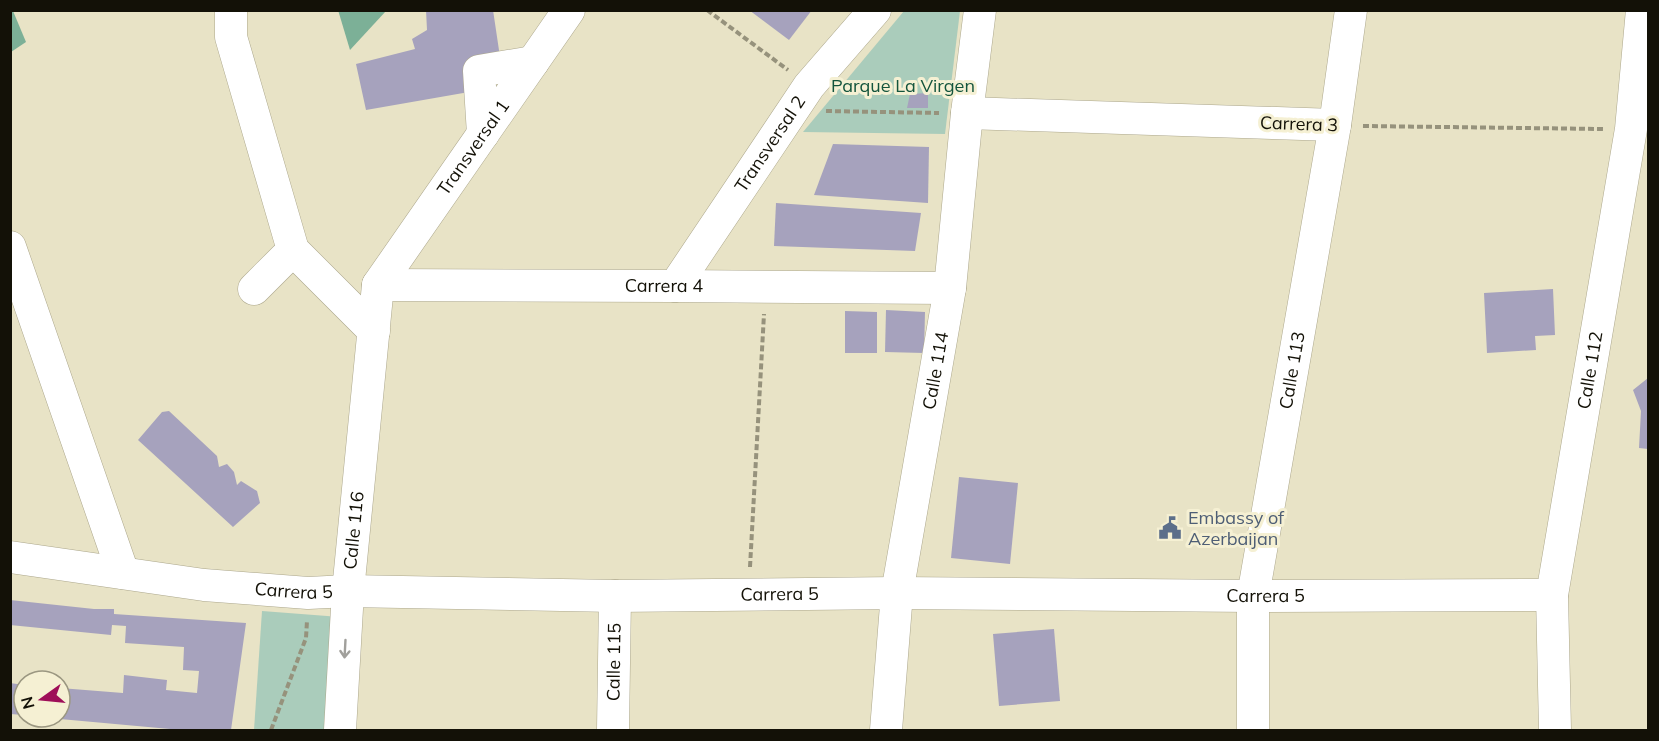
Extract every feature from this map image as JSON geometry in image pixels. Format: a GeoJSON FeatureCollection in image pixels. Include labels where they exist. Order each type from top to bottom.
{"type":"FeatureCollection","features":[{"type":"Feature","properties":{"kind":"street"},"geometry":{"type":"LineString","coordinates":[[231,10],[231,37],[293,250],[374,331]]}},
{"type":"Feature","properties":{"kind":"street","name":"Transversal 1"},"geometry":{"type":"LineString","coordinates":[[378,285],[569,10]]}},
{"type":"Feature","properties":{"kind":"street","name":"Transversal 2"},"geometry":{"type":"LineString","coordinates":[[675,286],[809,86],[875,10]]}},
{"type":"Feature","properties":{"kind":"street","name":"Calle 114"},"geometry":{"type":"LineString","coordinates":[[886,730],[897,593],[950,288],[967,113],[980,10]]}},
{"type":"Feature","properties":{"kind":"street","name":"Calle 113"},"geometry":{"type":"LineString","coordinates":[[1253,730],[1252,596],[1335,125],[1351,10]]}},
{"type":"Feature","properties":{"kind":"street","name":"Calle 112"},"geometry":{"type":"LineString","coordinates":[[1555,730],[1552,595],[1631,129],[1642,10]]}},
{"type":"Feature","properties":{"kind":"street","name":"Carrera 3"},"geometry":{"type":"LineString","coordinates":[[967,113],[1335,125]]}},
{"type":"Feature","properties":{"kind":"street"},"geometry":{"type":"LineString","coordinates":[[729,205],[774,178]]}},
{"type":"Feature","properties":{"kind":"street"},"geometry":{"type":"LineString","coordinates":[[10,247],[123,573]]}},
{"type":"Feature","properties":{"kind":"street"},"geometry":{"type":"LineString","coordinates":[[254,289],[293,250]]}},
{"type":"Feature","properties":{"kind":"street","name":"Carrera 4"},"geometry":{"type":"LineString","coordinates":[[378,285],[950,288]]}},
{"type":"Feature","properties":{"kind":"street","name":"Calle 116"},"geometry":{"type":"LineString","coordinates":[[340,730],[348,591],[378,285]]}},
{"type":"Feature","properties":{"kind":"street","name":"Carrera 5"},"geometry":{"type":"LineString","coordinates":[[10,557],[204,585],[308,593],[348,591],[615,596],[897,593],[1252,596],[1552,595]]}},
{"type":"Feature","properties":{"kind":"street","name":"Calle 115"},"geometry":{"type":"LineString","coordinates":[[613,730],[615,596]]}},
{"type":"Feature","properties":{"kind":"path"},"geometry":{"type":"LineString","coordinates":[[706,10],[809,86],[822,111],[967,113]]}},
{"type":"Feature","properties":{"kind":"path","name":"Carrera 3"},"geometry":{"type":"LineString","coordinates":[[1335,125],[1631,129]]}},
{"type":"Feature","properties":{"kind":"path"},"geometry":{"type":"LineString","coordinates":[[748,595],[765,286]]}},
{"type":"Feature","properties":{"kind":"path"},"geometry":{"type":"LineString","coordinates":[[271,730],[306,638],[308,593]]}},
{"type":"Feature","properties":{"kind":"green space"},"geometry":{"type":"Polygon","coordinates":[[[11,10],[26,42],[11,52],[11,10]]]}},
{"type":"Feature","properties":{"kind":"green space"},"geometry":{"type":"Polygon","coordinates":[[[338,10],[386,10],[386,11],[350,50],[338,10]]]}},
{"type":"Feature","properties":{"kind":"green space","name":"Parque La Virgen"},"geometry":{"type":"Polygon","coordinates":[[[904,11],[960,11],[945,134],[803,132],[904,11]]]}},
{"type":"Feature","properties":{"kind":"green space"},"geometry":{"type":"Polygon","coordinates":[[[262,611],[340,617],[332,730],[254,730],[262,611]]]}},
{"type":"Feature","properties":{"kind":"building"},"geometry":{"type":"Polygon","coordinates":[[[426,10],[493,10],[500,57],[469,92],[366,110],[356,64],[415,49],[412,39],[427,30],[426,10]]]}},
{"type":"Feature","properties":{"kind":"building"},"geometry":{"type":"Polygon","coordinates":[[[749,10],[812,10],[789,40],[749,10]]]}},
{"type":"Feature","properties":{"kind":"building"},"geometry":{"type":"Polygon","coordinates":[[[928,93],[928,108],[907,108],[910,94],[928,93]]]}},
{"type":"Feature","properties":{"kind":"building"},"geometry":{"type":"Polygon","coordinates":[[[833,144],[929,147],[928,203],[814,195],[833,144]]]}},
{"type":"Feature","properties":{"kind":"building"},"geometry":{"type":"Polygon","coordinates":[[[776,203],[921,213],[915,251],[774,246],[776,203]]]}},
{"type":"Feature","properties":{"kind":"building"},"geometry":{"type":"Polygon","coordinates":[[[1553,289],[1555,335],[1535,336],[1536,350],[1487,353],[1484,293],[1553,289]]]}},
{"type":"Feature","properties":{"kind":"building"},"geometry":{"type":"Polygon","coordinates":[[[886,310],[925,312],[924,353],[885,352],[886,310]]]}},
{"type":"Feature","properties":{"kind":"building"},"geometry":{"type":"Polygon","coordinates":[[[845,311],[877,312],[877,353],[845,353],[845,311]]]}},
{"type":"Feature","properties":{"kind":"building"},"geometry":{"type":"Polygon","coordinates":[[[1648,378],[1648,449],[1639,448],[1641,411],[1633,390],[1648,378]]]}},
{"type":"Feature","properties":{"kind":"building"},"geometry":{"type":"Polygon","coordinates":[[[169,411],[217,456],[219,467],[227,464],[234,472],[237,485],[241,481],[257,491],[260,503],[233,527],[138,440],[162,412],[169,411]]]}},
{"type":"Feature","properties":{"kind":"building"},"geometry":{"type":"Polygon","coordinates":[[[959,477],[1018,483],[1010,564],[951,558],[959,477]]]}},
{"type":"Feature","properties":{"kind":"building"},"geometry":{"type":"Polygon","coordinates":[[[10,600],[114,609],[114,614],[246,623],[231,730],[181,730],[72,720],[72,689],[123,693],[124,675],[167,680],[166,690],[197,693],[199,671],[183,670],[184,647],[125,643],[126,626],[112,625],[111,635],[10,625],[10,600]]]}},
{"type":"Feature","properties":{"kind":"building"},"geometry":{"type":"Polygon","coordinates":[[[1054,629],[1060,701],[999,706],[993,634],[1054,629]]]}},
{"type":"Feature","properties":{"kind":"building"},"geometry":{"type":"Polygon","coordinates":[[[10,683],[12,683],[12,714],[10,714],[10,683]]]}},
{"type":"Feature","properties":{"kind":"place","name":"Embassy of Azerbaijan"},"geometry":{"type":"Point","coordinates":[1170,528]}}]}
